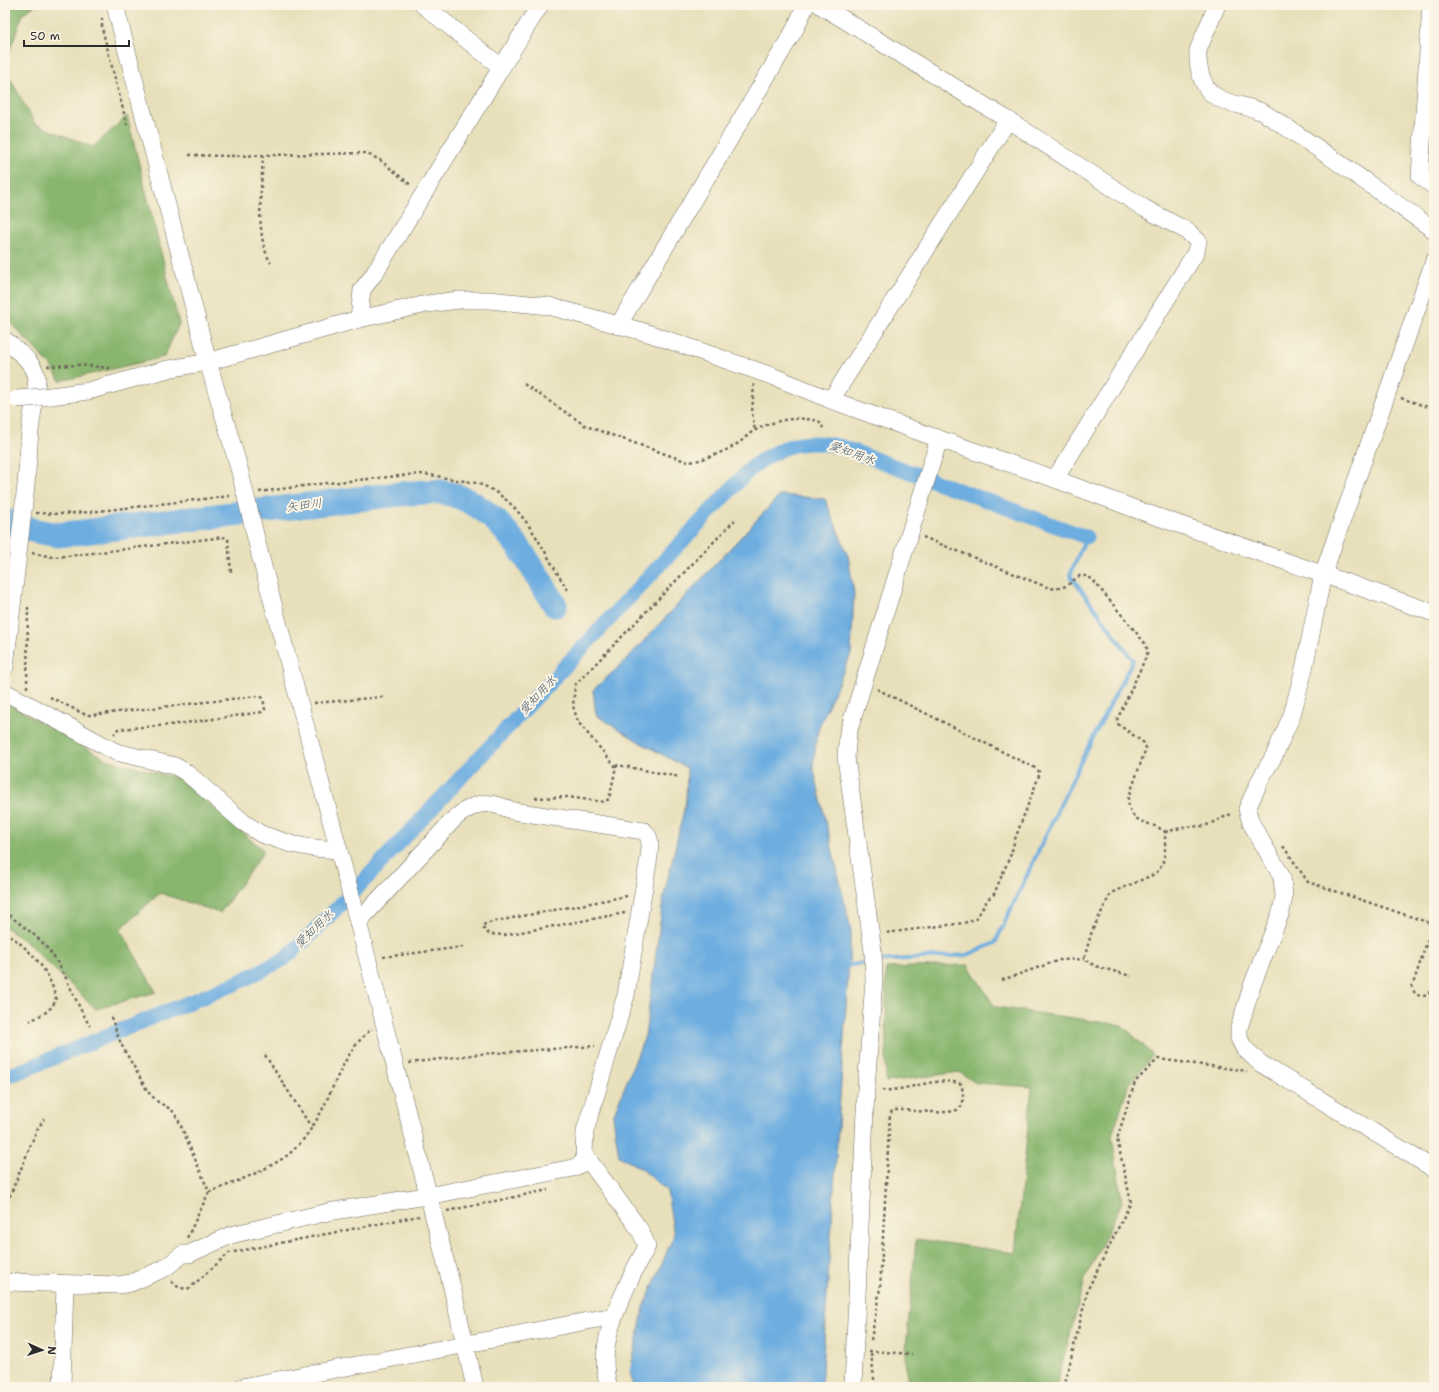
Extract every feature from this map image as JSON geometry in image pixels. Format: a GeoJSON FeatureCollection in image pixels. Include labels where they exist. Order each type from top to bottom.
{"type":"FeatureCollection","features":[{"type":"Feature","properties":{"kind":"street"},"geometry":{"type":"LineString","coordinates":[[423,5],[501,67]]}},
{"type":"Feature","properties":{"kind":"street"},"geometry":{"type":"LineString","coordinates":[[359,319],[362,290],[374,274],[540,5]]}},
{"type":"Feature","properties":{"kind":"street"},"geometry":{"type":"LineString","coordinates":[[618,326],[795,30],[806,5]]}},
{"type":"Feature","properties":{"kind":"street"},"geometry":{"type":"LineString","coordinates":[[820,5],[1008,120],[1144,208],[1187,231],[1198,241],[1196,252],[1056,479]]}},
{"type":"Feature","properties":{"kind":"street"},"geometry":{"type":"LineString","coordinates":[[1217,5],[1198,50],[1197,58],[1200,76],[1207,88],[1216,97],[1262,112],[1434,230]]}},
{"type":"Feature","properties":{"kind":"street"},"geometry":{"type":"LineString","coordinates":[[1431,5],[1420,176],[1434,186]]}},
{"type":"Feature","properties":{"kind":"street"},"geometry":{"type":"LineString","coordinates":[[116,6],[208,362],[239,468],[260,556],[384,1023],[466,1344],[475,1387]]}},
{"type":"Feature","properties":{"kind":"street"},"geometry":{"type":"LineString","coordinates":[[831,400],[1008,120]]}},
{"type":"Feature","properties":{"kind":"street"},"geometry":{"type":"LineString","coordinates":[[1434,261],[1323,574],[1304,669],[1292,715],[1274,756],[1261,778],[1247,808],[1251,823],[1282,877],[1284,897],[1281,912],[1253,983],[1239,1028],[1239,1038],[1244,1048],[1260,1064],[1434,1169]]}},
{"type":"Feature","properties":{"kind":"street"},"geometry":{"type":"LineString","coordinates":[[11,399],[88,391],[136,378],[208,362],[359,319],[427,304],[459,300],[489,300],[549,306],[648,333],[757,371],[831,400],[939,439],[1056,479],[1135,509],[1434,613]]}},
{"type":"Feature","properties":{"kind":"street"},"geometry":{"type":"LineString","coordinates":[[5,340],[31,364],[36,372],[37,380],[30,431],[5,667]]}},
{"type":"Feature","properties":{"kind":"street"},"geometry":{"type":"LineString","coordinates":[[853,1387],[862,1351],[866,1089],[874,980],[873,951],[846,757],[848,734],[939,439]]}},
{"type":"Feature","properties":{"kind":"street"},"geometry":{"type":"LineString","coordinates":[[21,693],[106,748],[116,752],[175,766],[187,773],[243,822],[261,834],[305,847],[339,850]]}},
{"type":"Feature","properties":{"kind":"street"},"geometry":{"type":"LineString","coordinates":[[356,916],[455,818],[468,807],[481,803],[497,803],[513,811],[644,831],[651,840],[630,975],[611,1046],[585,1131],[584,1154],[640,1230],[647,1246],[613,1319],[606,1348],[605,1365],[609,1387]]}},
{"type":"Feature","properties":{"kind":"street"},"geometry":{"type":"LineString","coordinates":[[5,1282],[119,1285],[130,1283],[165,1268],[183,1254],[189,1254],[231,1235],[328,1212],[573,1168],[589,1160]]}},
{"type":"Feature","properties":{"kind":"street"},"geometry":{"type":"LineString","coordinates":[[62,1387],[64,1284]]}},
{"type":"Feature","properties":{"kind":"street"},"geometry":{"type":"LineString","coordinates":[[242,1387],[603,1318],[613,1319]]}},
{"type":"Feature","properties":{"kind":"path"},"geometry":{"type":"LineString","coordinates":[[116,6],[107,9],[101,19],[127,125]]}},
{"type":"Feature","properties":{"kind":"path"},"geometry":{"type":"LineString","coordinates":[[189,155],[365,153],[376,158],[395,171],[422,194]]}},
{"type":"Feature","properties":{"kind":"path"},"geometry":{"type":"LineString","coordinates":[[263,155],[261,232],[268,258],[271,263]]}},
{"type":"Feature","properties":{"kind":"path"},"geometry":{"type":"LineString","coordinates":[[31,364],[99,367],[123,370],[132,373],[136,378]]}},
{"type":"Feature","properties":{"kind":"path"},"geometry":{"type":"LineString","coordinates":[[755,431],[752,413],[752,397],[757,371]]}},
{"type":"Feature","properties":{"kind":"path"},"geometry":{"type":"LineString","coordinates":[[524,384],[586,426],[688,462],[696,462],[739,443],[755,431],[771,424],[797,418],[811,418],[820,422],[822,428]]}},
{"type":"Feature","properties":{"kind":"path"},"geometry":{"type":"LineString","coordinates":[[1387,393],[1434,409]]}},
{"type":"Feature","properties":{"kind":"path"},"geometry":{"type":"LineString","coordinates":[[258,492],[318,484],[419,474],[434,475],[480,484],[495,492],[520,514],[539,541],[568,590]]}},
{"type":"Feature","properties":{"kind":"path"},"geometry":{"type":"LineString","coordinates":[[22,509],[37,514],[60,514],[236,495]]}},
{"type":"Feature","properties":{"kind":"path"},"geometry":{"type":"LineString","coordinates":[[616,767],[578,722],[573,706],[575,685],[735,520]]}},
{"type":"Feature","properties":{"kind":"path"},"geometry":{"type":"LineString","coordinates":[[910,531],[950,549],[1001,567],[1049,588],[1059,589],[1067,587],[1079,576],[1092,580],[1097,585],[1144,642],[1148,651],[1117,720],[1118,724],[1144,743],[1146,748],[1132,785],[1128,799],[1128,808],[1142,823],[1160,828],[1165,832]]}},
{"type":"Feature","properties":{"kind":"path"},"geometry":{"type":"LineString","coordinates":[[27,553],[68,556],[224,537],[228,539],[231,573]]}},
{"type":"Feature","properties":{"kind":"path"},"geometry":{"type":"LineString","coordinates":[[21,693],[28,602]]}},
{"type":"Feature","properties":{"kind":"path"},"geometry":{"type":"LineString","coordinates":[[864,683],[1037,769],[1040,773],[1015,839],[1011,854],[994,894],[988,899],[976,919],[964,923],[884,933],[870,932]]}},
{"type":"Feature","properties":{"kind":"path"},"geometry":{"type":"LineString","coordinates":[[48,697],[86,715],[258,696],[263,698],[266,708],[262,712],[171,724],[118,729],[106,748]]}},
{"type":"Feature","properties":{"kind":"path"},"geometry":{"type":"LineString","coordinates":[[300,704],[383,697]]}},
{"type":"Feature","properties":{"kind":"path"},"geometry":{"type":"LineString","coordinates":[[616,767],[618,765],[680,777]]}},
{"type":"Feature","properties":{"kind":"path"},"geometry":{"type":"LineString","coordinates":[[531,798],[568,797],[604,802],[609,799],[616,767]]}},
{"type":"Feature","properties":{"kind":"path"},"geometry":{"type":"LineString","coordinates":[[1165,832],[1184,827],[1205,826],[1247,808]]}},
{"type":"Feature","properties":{"kind":"path"},"geometry":{"type":"LineString","coordinates":[[1084,958],[1092,931],[1111,892],[1156,874],[1161,869],[1164,859],[1165,832]]}},
{"type":"Feature","properties":{"kind":"path"},"geometry":{"type":"LineString","coordinates":[[1280,840],[1308,882],[1433,924]]}},
{"type":"Feature","properties":{"kind":"path"},"geometry":{"type":"LineString","coordinates":[[640,910],[505,935],[489,934],[482,927],[485,924],[497,921],[643,893]]}},
{"type":"Feature","properties":{"kind":"path"},"geometry":{"type":"LineString","coordinates":[[5,911],[36,936],[47,948],[55,959],[90,1026]]}},
{"type":"Feature","properties":{"kind":"path"},"geometry":{"type":"LineString","coordinates":[[1434,920],[1412,987],[1415,994],[1422,997],[1430,993],[1434,983]]}},
{"type":"Feature","properties":{"kind":"path"},"geometry":{"type":"LineString","coordinates":[[5,932],[31,952],[37,959],[56,997],[55,1003],[50,1009],[30,1021]]}},
{"type":"Feature","properties":{"kind":"path"},"geometry":{"type":"LineString","coordinates":[[367,959],[463,947]]}},
{"type":"Feature","properties":{"kind":"path"},"geometry":{"type":"LineString","coordinates":[[1002,980],[1060,960],[1084,958],[1095,966],[1131,976]]}},
{"type":"Feature","properties":{"kind":"path"},"geometry":{"type":"LineString","coordinates":[[111,1017],[121,1044],[148,1092],[158,1102],[172,1110],[178,1119],[209,1192]]}},
{"type":"Feature","properties":{"kind":"path"},"geometry":{"type":"LineString","coordinates":[[183,1254],[183,1246],[209,1192],[224,1187],[288,1155],[301,1142],[313,1125],[336,1078],[357,1044],[369,1031],[384,1023]]}},
{"type":"Feature","properties":{"kind":"path"},"geometry":{"type":"LineString","coordinates":[[394,1064],[480,1054],[611,1046]]}},
{"type":"Feature","properties":{"kind":"path"},"geometry":{"type":"LineString","coordinates":[[265,1055],[308,1122],[313,1125]]}},
{"type":"Feature","properties":{"kind":"path"},"geometry":{"type":"LineString","coordinates":[[1064,1387],[1088,1289],[1131,1202],[1117,1139],[1135,1082],[1158,1060],[1253,1072],[1260,1064]]}},
{"type":"Feature","properties":{"kind":"path"},"geometry":{"type":"LineString","coordinates":[[866,1089],[884,1090],[920,1086],[937,1081],[961,1084],[963,1091],[962,1105],[959,1109],[950,1112],[893,1110],[890,1114],[880,1288],[862,1351],[875,1387]]}},
{"type":"Feature","properties":{"kind":"path"},"geometry":{"type":"LineString","coordinates":[[5,1208],[36,1132],[44,1119]]}},
{"type":"Feature","properties":{"kind":"path"},"geometry":{"type":"LineString","coordinates":[[165,1268],[177,1287],[183,1289],[190,1288],[230,1253],[549,1190]]}},
{"type":"Feature","properties":{"kind":"path"},"geometry":{"type":"LineString","coordinates":[[862,1351],[912,1354]]}},
{"type":"Feature","properties":{"kind":"green space"},"geometry":{"type":"Polygon","coordinates":[[[5,5],[35,5],[23,14],[5,63],[5,5]]]}},
{"type":"Feature","properties":{"kind":"green space"},"geometry":{"type":"Polygon","coordinates":[[[5,69],[35,124],[93,147],[127,116],[179,324],[164,357],[60,381],[51,366],[5,317],[5,69]]]}},
{"type":"Feature","properties":{"kind":"green space"},"geometry":{"type":"Polygon","coordinates":[[[5,702],[106,759],[180,779],[264,851],[220,913],[160,893],[120,929],[156,992],[96,1009],[26,942],[5,927],[5,702]]]}},
{"type":"Feature","properties":{"kind":"green space"},"geometry":{"type":"Polygon","coordinates":[[[968,965],[995,1007],[1122,1025],[1153,1055],[1128,1086],[1112,1136],[1122,1202],[1085,1279],[1056,1387],[910,1387],[905,1361],[916,1239],[1015,1253],[1032,1087],[976,1083],[959,1072],[886,1082],[886,968],[968,965]]]}},
{"type":"Feature","properties":{"kind":"water"},"geometry":{"type":"Polygon","coordinates":[[[780,495],[825,499],[848,556],[854,593],[851,654],[818,729],[813,766],[851,930],[821,1387],[634,1387],[630,1372],[644,1307],[674,1235],[667,1191],[642,1169],[619,1156],[613,1116],[645,1036],[663,900],[686,801],[687,768],[641,743],[596,715],[593,690],[623,663],[780,495]]]}},
{"type":"Feature","properties":{"kind":"waterway","name":"愛知用水"},"geometry":{"type":"LineString","coordinates":[[5,1075],[16,1073],[237,983],[284,959],[359,886],[750,469],[782,449],[804,443],[828,444],[842,447],[1086,537]]}},
{"type":"Feature","properties":{"kind":"waterway","name":"矢田川"},"geometry":{"type":"LineString","coordinates":[[5,521],[36,531],[58,535],[408,493],[441,492],[461,498],[479,507],[495,520],[522,552],[555,605]]}},
{"type":"Feature","properties":{"kind":"waterway"},"geometry":{"type":"LineString","coordinates":[[877,961],[967,955],[995,943],[1081,761],[1133,660],[1070,575],[1086,537]]}},
{"type":"Feature","properties":{"kind":"waterway"},"geometry":{"type":"LineString","coordinates":[[844,966],[870,962]]}}]}
